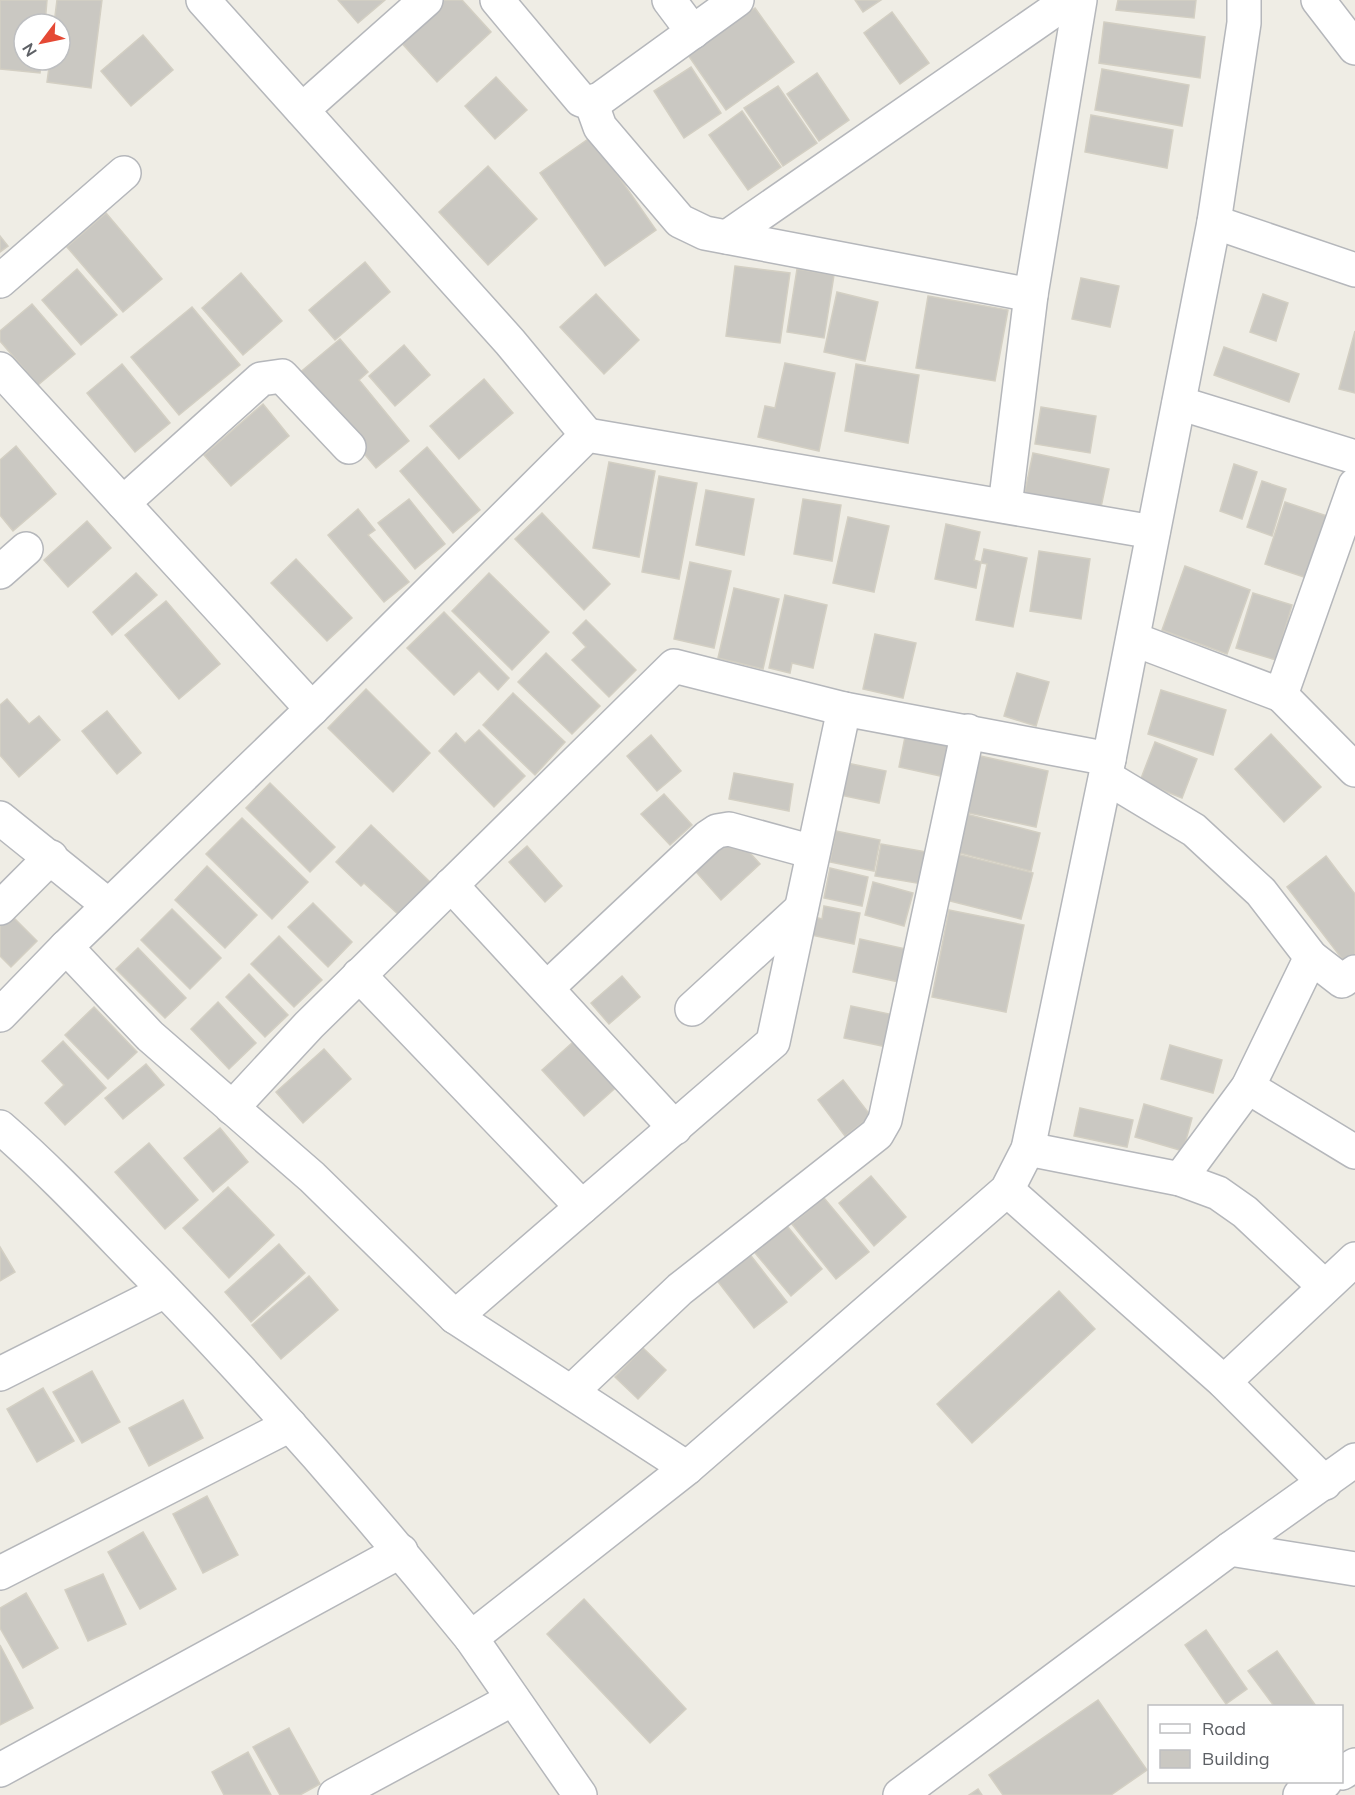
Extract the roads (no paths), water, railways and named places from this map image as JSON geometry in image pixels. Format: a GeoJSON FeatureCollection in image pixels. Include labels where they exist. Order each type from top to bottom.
{"type":"FeatureCollection","features":[{"type":"Feature","properties":{"kind":"street"},"geometry":{"type":"LineString","coordinates":[[203,0],[510,342],[586,435],[1154,532]]}},
{"type":"Feature","properties":{"kind":"street"},"geometry":{"type":"LineString","coordinates":[[302,110],[426,0]]}},
{"type":"Feature","properties":{"kind":"street"},"geometry":{"type":"LineString","coordinates":[[497,0],[581,100],[591,102],[600,99],[736,0]]}},
{"type":"Feature","properties":{"kind":"street"},"geometry":{"type":"LineString","coordinates":[[669,0],[693,32]]}},
{"type":"Feature","properties":{"kind":"street"},"geometry":{"type":"LineString","coordinates":[[727,237],[1069,0]]}},
{"type":"Feature","properties":{"kind":"street"},"geometry":{"type":"LineString","coordinates":[[1005,506],[1031,295],[1080,0]]}},
{"type":"Feature","properties":{"kind":"street"},"geometry":{"type":"LineString","coordinates":[[471,1638],[687,1468],[1007,1190],[1028,1149],[1108,768],[1214,222],[1244,23],[1244,0]]}},
{"type":"Feature","properties":{"kind":"street"},"geometry":{"type":"LineString","coordinates":[[1318,0],[1355,48]]}},
{"type":"Feature","properties":{"kind":"street"},"geometry":{"type":"LineString","coordinates":[[591,102],[600,127],[680,221],[705,233],[1031,295]]}},
{"type":"Feature","properties":{"kind":"street"},"geometry":{"type":"LineString","coordinates":[[0,280],[123,173]]}},
{"type":"Feature","properties":{"kind":"street"},"geometry":{"type":"LineString","coordinates":[[1214,222],[1355,270]]}},
{"type":"Feature","properties":{"kind":"street"},"geometry":{"type":"LineString","coordinates":[[0,369],[312,710]]}},
{"type":"Feature","properties":{"kind":"street"},"geometry":{"type":"LineString","coordinates":[[123,503],[261,379],[282,376],[350,447]]}},
{"type":"Feature","properties":{"kind":"street"},"geometry":{"type":"LineString","coordinates":[[1179,403],[1355,457]]}},
{"type":"Feature","properties":{"kind":"street"},"geometry":{"type":"LineString","coordinates":[[0,1015],[108,905],[312,710],[586,435]]}},
{"type":"Feature","properties":{"kind":"street"},"geometry":{"type":"LineString","coordinates":[[1281,695],[1355,485]]}},
{"type":"Feature","properties":{"kind":"street"},"geometry":{"type":"LineString","coordinates":[[0,572],[26,549]]}},
{"type":"Feature","properties":{"kind":"street"},"geometry":{"type":"LineString","coordinates":[[1132,639],[1281,695],[1355,770]]}},
{"type":"Feature","properties":{"kind":"street"},"geometry":{"type":"LineString","coordinates":[[232,1108],[359,975],[674,666],[844,709],[968,731],[1108,768],[1194,830],[1261,892],[1311,957],[1351,981]]}},
{"type":"Feature","properties":{"kind":"street"},"geometry":{"type":"LineString","coordinates":[[455,1317],[773,1042],[844,709]]}},
{"type":"Feature","properties":{"kind":"street"},"geometry":{"type":"LineString","coordinates":[[571,1392],[680,1289],[877,1134],[885,1120],[968,731]]}},
{"type":"Feature","properties":{"kind":"street"},"geometry":{"type":"LineString","coordinates":[[0,818],[108,905]]}},
{"type":"Feature","properties":{"kind":"street"},"geometry":{"type":"LineString","coordinates":[[547,988],[717,831],[729,829],[813,852]]}},
{"type":"Feature","properties":{"kind":"street"},"geometry":{"type":"LineString","coordinates":[[0,908],[51,857]]}},
{"type":"Feature","properties":{"kind":"street"},"geometry":{"type":"LineString","coordinates":[[451,885],[675,1128]]}},
{"type":"Feature","properties":{"kind":"street"},"geometry":{"type":"LineString","coordinates":[[692,1009],[801,909]]}},
{"type":"Feature","properties":{"kind":"street"},"geometry":{"type":"LineString","coordinates":[[66,947],[150,1036],[312,1177],[455,1317],[687,1468]]}},
{"type":"Feature","properties":{"kind":"street"},"geometry":{"type":"LineString","coordinates":[[1180,1179],[1248,1087],[1311,957]]}},
{"type":"Feature","properties":{"kind":"street"},"geometry":{"type":"LineString","coordinates":[[359,975],[582,1208]]}},
{"type":"Feature","properties":{"kind":"street"},"geometry":{"type":"LineString","coordinates":[[1248,1087],[1355,1152]]}},
{"type":"Feature","properties":{"kind":"street"},"geometry":{"type":"LineString","coordinates":[[0,1127],[40,1162],[165,1291],[290,1425],[400,1551],[471,1638],[580,1795]]}},
{"type":"Feature","properties":{"kind":"street"},"geometry":{"type":"LineString","coordinates":[[1028,1149],[1180,1179],[1218,1193],[1245,1212],[1324,1286]]}},
{"type":"Feature","properties":{"kind":"street"},"geometry":{"type":"LineString","coordinates":[[1007,1190],[1224,1382],[1325,1483]]}},
{"type":"Feature","properties":{"kind":"street"},"geometry":{"type":"LineString","coordinates":[[1224,1382],[1355,1259]]}},
{"type":"Feature","properties":{"kind":"street"},"geometry":{"type":"LineString","coordinates":[[0,1374],[165,1291]]}},
{"type":"Feature","properties":{"kind":"street"},"geometry":{"type":"LineString","coordinates":[[0,1573],[290,1425]]}},
{"type":"Feature","properties":{"kind":"street"},"geometry":{"type":"LineString","coordinates":[[900,1795],[1230,1549],[1355,1460]]}},
{"type":"Feature","properties":{"kind":"street"},"geometry":{"type":"LineString","coordinates":[[1230,1549],[1355,1569]]}},
{"type":"Feature","properties":{"kind":"street"},"geometry":{"type":"LineString","coordinates":[[2,1765],[400,1551]]}},
{"type":"Feature","properties":{"kind":"street"},"geometry":{"type":"LineString","coordinates":[[335,1795],[513,1699]]}},
{"type":"Feature","properties":{"kind":"street"},"geometry":{"type":"LineString","coordinates":[[1300,1795],[1323,1783]]}}]}
